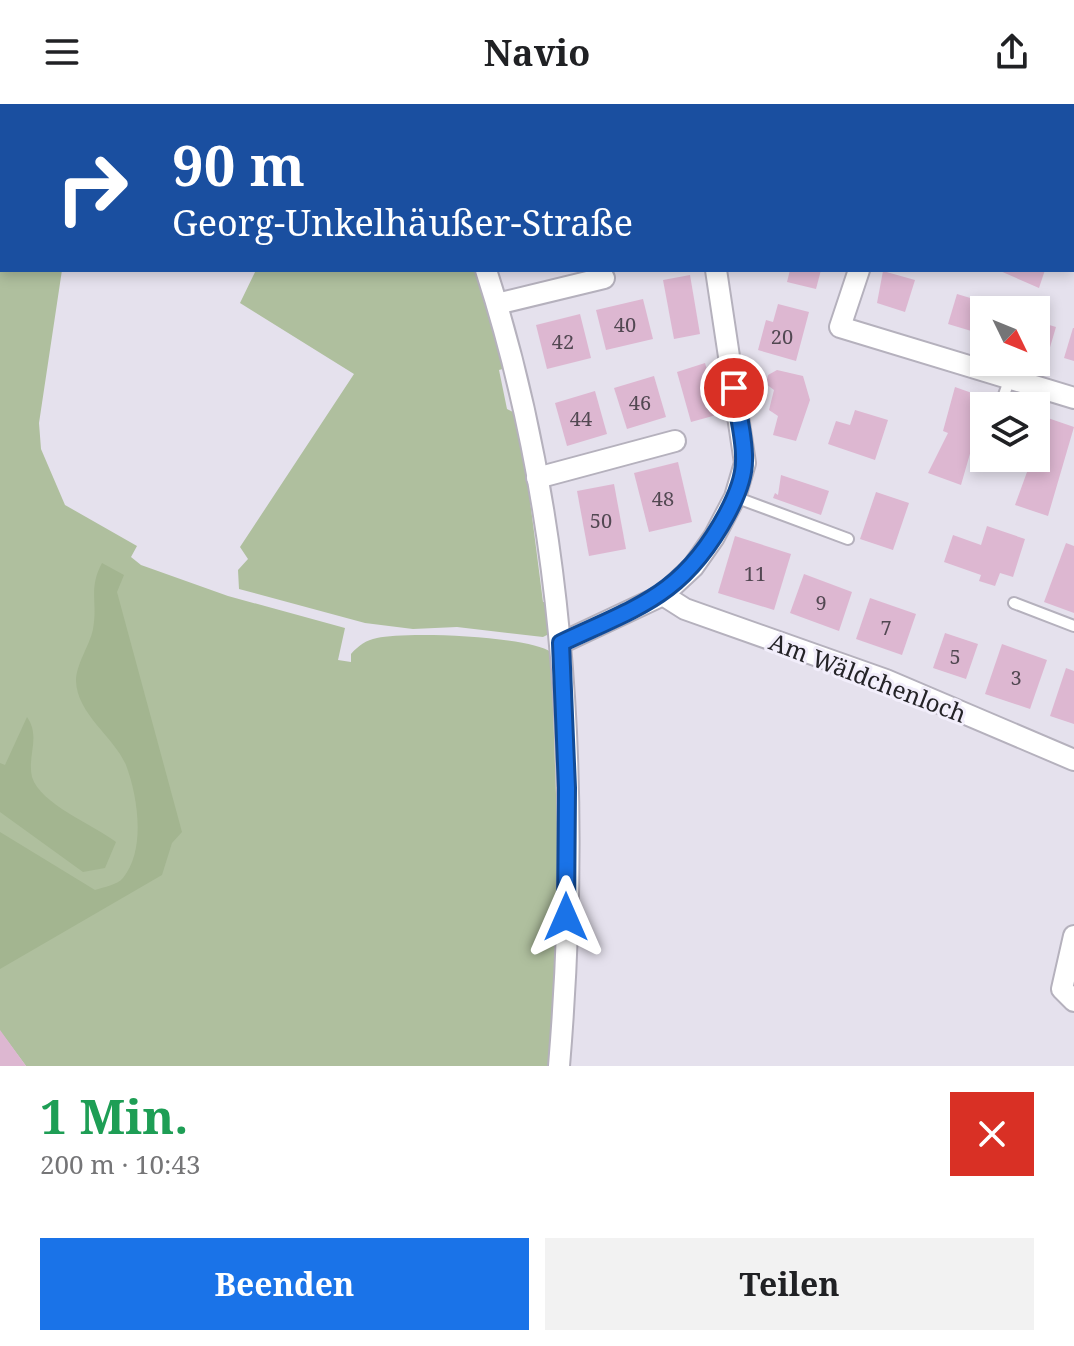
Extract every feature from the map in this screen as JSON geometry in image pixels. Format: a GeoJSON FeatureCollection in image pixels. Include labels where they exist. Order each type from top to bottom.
{"type":"FeatureCollection","features":[{"type":"Feature","properties":{"kind":"street"},"geometry":{"type":"LineString","coordinates":[[487,272],[497,304],[537,478],[561,643],[567,788],[559,1066]]}},
{"type":"Feature","properties":{"kind":"street"},"geometry":{"type":"LineString","coordinates":[[561,643],[663,595],[693,567],[714,537],[735,497],[745,463],[716,272]]}},
{"type":"Feature","properties":{"kind":"street"},"geometry":{"type":"LineString","coordinates":[[858,272],[840,327],[1074,398]]}},
{"type":"Feature","properties":{"kind":"street"},"geometry":{"type":"LineString","coordinates":[[497,304],[604,278]]}},
{"type":"Feature","properties":{"kind":"street"},"geometry":{"type":"LineString","coordinates":[[537,478],[675,441]]}},
{"type":"Feature","properties":{"kind":"street","name":"Am Wäldchenloch"},"geometry":{"type":"LineString","coordinates":[[663,595],[685,609],[886,680],[1074,760]]}},
{"type":"Feature","properties":{"kind":"street"},"geometry":{"type":"LineString","coordinates":[[1068,995],[1074,936]]}},
{"type":"Feature","properties":{"kind":"lane"},"geometry":{"type":"LineString","coordinates":[[1005,392],[1010,378]]}},
{"type":"Feature","properties":{"kind":"lane"},"geometry":{"type":"LineString","coordinates":[[735,497],[848,539]]}},
{"type":"Feature","properties":{"kind":"lane"},"geometry":{"type":"LineString","coordinates":[[1014,603],[1074,626]]}},
{"type":"Feature","properties":{"kind":"green space"},"geometry":{"type":"Polygon","coordinates":[[[0,272],[62,272],[39,423],[41,449],[65,505],[137,546],[131,557],[141,565],[228,596],[345,628],[338,660],[351,662],[351,654],[373,639],[414,635],[494,639],[518,642],[551,652],[561,936],[552,1066],[26,1066],[0,1031],[0,272]]]}},
{"type":"Feature","properties":{"kind":"green space"},"geometry":{"type":"Polygon","coordinates":[[[255,272],[479,272],[506,368],[499,370],[507,409],[519,415],[543,602],[549,602],[551,633],[543,637],[457,627],[413,629],[365,623],[239,589],[238,570],[248,559],[240,547],[354,374],[240,303],[255,272]]]}},
{"type":"Feature","properties":{"kind":"green space"},"geometry":{"type":"Polygon","coordinates":[[[102,563],[124,575],[117,592],[182,832],[172,843],[162,875],[0,969],[0,832],[95,890],[123,878],[135,853],[138,823],[126,765],[89,715],[78,693],[76,681],[93,629],[94,588],[102,563]]]}},
{"type":"Feature","properties":{"kind":"green space"},"geometry":{"type":"Polygon","coordinates":[[[27,717],[33,732],[31,769],[37,787],[56,805],[116,842],[105,868],[83,872],[0,812],[0,763],[5,765],[27,717]]]}},
{"type":"Feature","properties":{"kind":"building"},"geometry":{"type":"Polygon","coordinates":[[[790,272],[820,272],[816,289],[787,282],[790,272]]]}},
{"type":"Feature","properties":{"kind":"building"},"geometry":{"type":"Polygon","coordinates":[[[883,272],[915,280],[905,312],[877,303],[883,272]]]}},
{"type":"Feature","properties":{"kind":"building"},"geometry":{"type":"Polygon","coordinates":[[[1003,272],[1044,272],[1039,288],[1003,272]]]}},
{"type":"Feature","properties":{"kind":"building"},"geometry":{"type":"Polygon","coordinates":[[[690,275],[700,334],[674,339],[663,280],[690,275]]]}},
{"type":"Feature","properties":{"kind":"building"},"geometry":{"type":"Polygon","coordinates":[[[957,294],[970,298],[970,331],[948,324],[957,294]]]}},
{"type":"Feature","properties":{"kind":"building"},"geometry":{"type":"Polygon","coordinates":[[[643,299],[653,339],[606,350],[596,310],[643,299]]]}},
{"type":"Feature","properties":{"kind":"building"},"geometry":{"type":"Polygon","coordinates":[[[778,304],[809,312],[796,361],[758,350],[766,320],[773,322],[778,304]]]}},
{"type":"Feature","properties":{"kind":"building"},"geometry":{"type":"Polygon","coordinates":[[[580,314],[591,358],[547,369],[536,325],[580,314]]]}},
{"type":"Feature","properties":{"kind":"building"},"geometry":{"type":"Polygon","coordinates":[[[1050,325],[1056,327],[1050,347],[1050,325]]]}},
{"type":"Feature","properties":{"kind":"building"},"geometry":{"type":"Polygon","coordinates":[[[1074,328],[1074,361],[1064,358],[1074,328]]]}},
{"type":"Feature","properties":{"kind":"building"},"geometry":{"type":"Polygon","coordinates":[[[705,363],[720,414],[691,422],[677,372],[705,363]]]}},
{"type":"Feature","properties":{"kind":"building"},"geometry":{"type":"Polygon","coordinates":[[[777,370],[803,376],[810,400],[796,441],[773,435],[778,416],[769,410],[774,390],[766,384],[768,375],[777,370]]]}},
{"type":"Feature","properties":{"kind":"building"},"geometry":{"type":"Polygon","coordinates":[[[654,376],[666,417],[627,429],[614,388],[654,376]]]}},
{"type":"Feature","properties":{"kind":"building"},"geometry":{"type":"Polygon","coordinates":[[[955,387],[970,392],[970,454],[961,485],[928,473],[948,433],[943,431],[955,387]]]}},
{"type":"Feature","properties":{"kind":"building"},"geometry":{"type":"Polygon","coordinates":[[[595,391],[607,434],[567,446],[555,403],[595,391]]]}},
{"type":"Feature","properties":{"kind":"building"},"geometry":{"type":"Polygon","coordinates":[[[855,410],[888,420],[875,460],[828,444],[836,421],[850,425],[855,410]]]}},
{"type":"Feature","properties":{"kind":"building"},"geometry":{"type":"Polygon","coordinates":[[[1050,419],[1074,427],[1048,516],[1015,505],[1027,472],[1050,472],[1050,419]]]}},
{"type":"Feature","properties":{"kind":"building"},"geometry":{"type":"Polygon","coordinates":[[[678,462],[692,522],[649,532],[634,473],[678,462]]]}},
{"type":"Feature","properties":{"kind":"building"},"geometry":{"type":"Polygon","coordinates":[[[781,475],[829,491],[821,515],[773,498],[775,493],[778,495],[781,475]]]}},
{"type":"Feature","properties":{"kind":"building"},"geometry":{"type":"Polygon","coordinates":[[[614,484],[626,549],[589,556],[577,491],[614,484]]]}},
{"type":"Feature","properties":{"kind":"building"},"geometry":{"type":"Polygon","coordinates":[[[876,492],[909,503],[893,550],[860,539],[876,492]]]}},
{"type":"Feature","properties":{"kind":"building"},"geometry":{"type":"Polygon","coordinates":[[[987,526],[1025,539],[1013,577],[1000,573],[995,586],[979,581],[981,575],[944,562],[953,535],[981,545],[987,526]]]}},
{"type":"Feature","properties":{"kind":"building"},"geometry":{"type":"Polygon","coordinates":[[[735,536],[791,554],[774,610],[718,593],[735,536]]]}},
{"type":"Feature","properties":{"kind":"building"},"geometry":{"type":"Polygon","coordinates":[[[1066,543],[1074,546],[1074,613],[1044,602],[1066,543]]]}},
{"type":"Feature","properties":{"kind":"building"},"geometry":{"type":"Polygon","coordinates":[[[804,574],[852,592],[839,631],[790,613],[804,574]]]}},
{"type":"Feature","properties":{"kind":"building"},"geometry":{"type":"Polygon","coordinates":[[[870,598],[916,614],[902,655],[856,639],[870,598]]]}},
{"type":"Feature","properties":{"kind":"building"},"geometry":{"type":"Polygon","coordinates":[[[945,633],[978,644],[966,679],[933,668],[945,633]]]}},
{"type":"Feature","properties":{"kind":"building"},"geometry":{"type":"Polygon","coordinates":[[[1002,644],[1047,660],[1030,709],[985,694],[1002,644]]]}},
{"type":"Feature","properties":{"kind":"building"},"geometry":{"type":"Polygon","coordinates":[[[1066,668],[1074,671],[1074,724],[1050,716],[1066,668]]]}},
{"type":"Feature","properties":{"kind":"building"},"geometry":{"type":"Polygon","coordinates":[[[0,1030],[26,1066],[0,1066],[0,1030]]]}},
{"type":"Feature","properties":{"kind":"route"},"geometry":{"type":"LineString","coordinates":[[566,917],[567,788],[561,643],[663,595],[693,567],[714,537],[735,497],[745,463],[734,388]]}}]}
